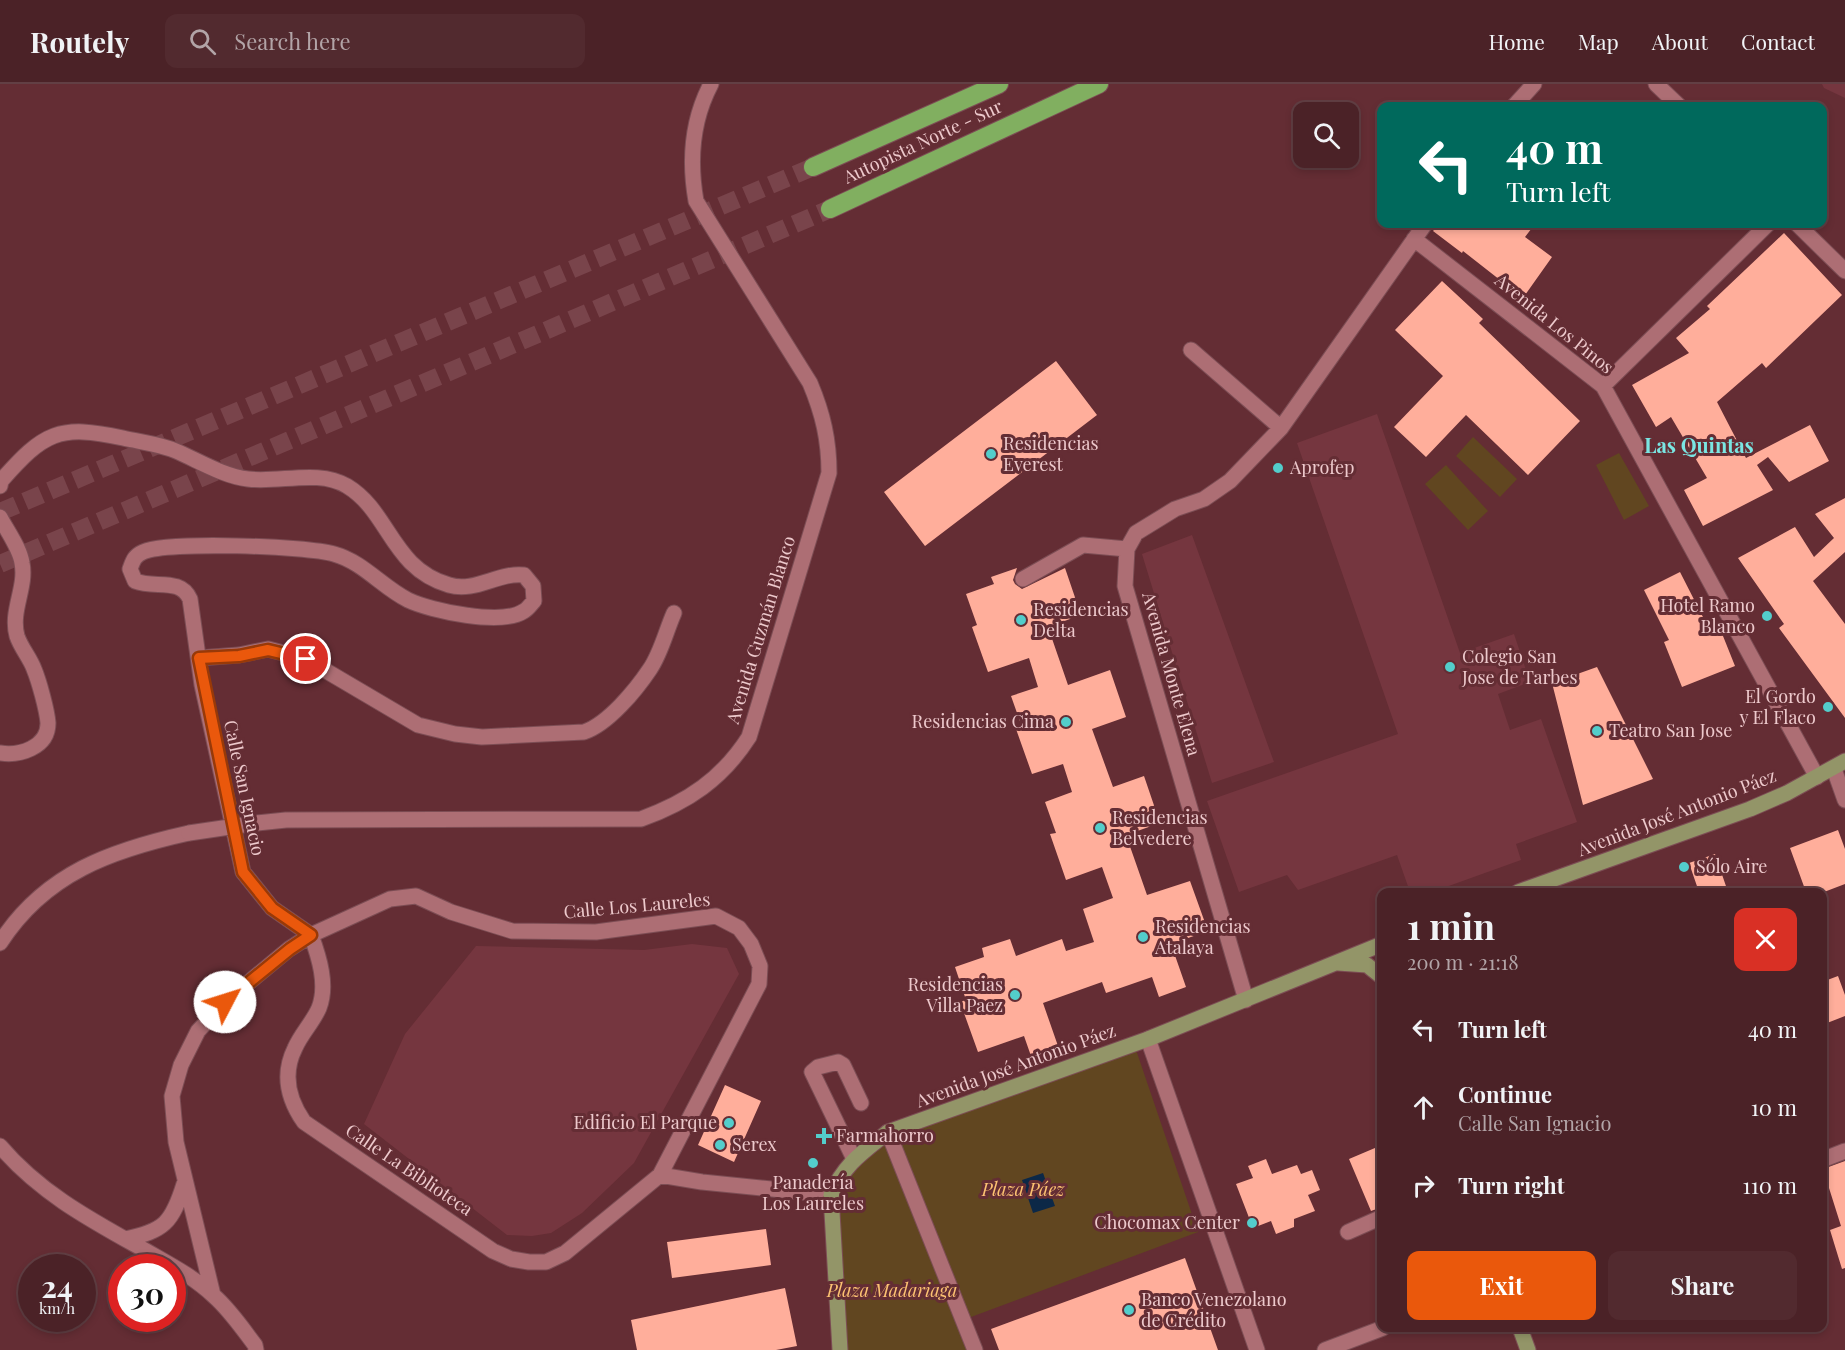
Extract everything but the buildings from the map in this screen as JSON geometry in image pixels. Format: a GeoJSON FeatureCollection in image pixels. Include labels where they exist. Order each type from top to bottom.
{"type":"FeatureCollection","features":[{"type":"Feature","properties":{"kind":"highway","name":"Autopista Norte - Sur"},"geometry":{"type":"LineString","coordinates":[[813,167],[999,84]]}},
{"type":"Feature","properties":{"kind":"highway","name":"Autopista Norte - Sur"},"geometry":{"type":"LineString","coordinates":[[830,209],[1099,84]]}},
{"type":"Feature","properties":{"kind":"main road","name":"Avenida José Antonio Páez"},"geometry":{"type":"LineString","coordinates":[[1529,888],[1750,809],[1839,765]]}},
{"type":"Feature","properties":{"kind":"main road","name":"Avenida José Antonio Páez"},"geometry":{"type":"LineString","coordinates":[[831,1195],[840,1175],[854,1159],[888,1132],[1148,1039],[1377,946]]}},
{"type":"Feature","properties":{"kind":"main road"},"geometry":{"type":"LineString","coordinates":[[1333,963],[1367,965],[1377,973]]}},
{"type":"Feature","properties":{"kind":"main road"},"geometry":{"type":"LineString","coordinates":[[831,1195],[840,1350]]}},
{"type":"Feature","properties":{"kind":"main road"},"geometry":{"type":"LineString","coordinates":[[1521,1332],[1528,1350]]}},
{"type":"Feature","properties":{"kind":"street","name":"Avenida Guzmán Blanco"},"geometry":{"type":"LineString","coordinates":[[0,943],[38,897],[70,874],[108,854],[189,833],[286,819],[641,819],[677,805],[714,781],[735,758],[749,737],[829,473],[829,441],[822,410],[810,383],[696,201],[690,171],[695,131],[711,84]]}},
{"type":"Feature","properties":{"kind":"street"},"geometry":{"type":"LineString","coordinates":[[1517,102],[1533,84]]}},
{"type":"Feature","properties":{"kind":"street"},"geometry":{"type":"LineString","coordinates":[[1656,84],[1675,102]]}},
{"type":"Feature","properties":{"kind":"street"},"geometry":{"type":"LineString","coordinates":[[1023,579],[1083,545],[1127,549],[1136,533],[1175,509],[1203,499],[1230,481],[1281,428],[1422,228]]}},
{"type":"Feature","properties":{"kind":"street"},"geometry":{"type":"LineString","coordinates":[[1603,386],[1764,228]]}},
{"type":"Feature","properties":{"kind":"street"},"geometry":{"type":"LineString","coordinates":[[1801,228],[1845,271]]}},
{"type":"Feature","properties":{"kind":"street","name":"Avenida Los Pinos"},"geometry":{"type":"LineString","coordinates":[[1414,239],[1603,386],[1817,777]]}},
{"type":"Feature","properties":{"kind":"street"},"geometry":{"type":"LineString","coordinates":[[1191,350],[1281,428]]}},
{"type":"Feature","properties":{"kind":"street","name":"Calle San Ignacio"},"geometry":{"type":"LineString","coordinates":[[0,486],[1,481],[25,454],[45,439],[68,431],[92,431],[173,450],[247,479],[328,478],[358,494],[408,562],[424,575],[449,585],[465,588],[510,573],[524,575],[533,586],[534,601],[525,611],[508,617],[484,617],[410,600],[353,562],[314,550],[190,545],[144,551],[134,557],[130,569],[135,581],[147,586],[178,585],[186,589],[190,599],[202,685],[243,872],[272,908],[311,935]]}},
{"type":"Feature","properties":{"kind":"street"},"geometry":{"type":"LineString","coordinates":[[0,517],[22,561],[23,574],[15,612],[17,636],[34,669],[48,724],[42,740],[32,749],[14,756],[0,753]]}},
{"type":"Feature","properties":{"kind":"street","name":"Avenida Monte Elena"},"geometry":{"type":"LineString","coordinates":[[1127,549],[1125,586],[1246,1000]]}},
{"type":"Feature","properties":{"kind":"street"},"geometry":{"type":"LineString","coordinates":[[199,658],[239,656],[268,650],[306,659],[418,725],[455,734],[482,737],[584,732],[596,728],[611,715],[651,668],[674,613]]}},
{"type":"Feature","properties":{"kind":"street"},"geometry":{"type":"LineString","coordinates":[[1839,765],[1845,800]]}},
{"type":"Feature","properties":{"kind":"street","name":"Calle Los Laureles"},"geometry":{"type":"LineString","coordinates":[[213,1295],[184,1184],[176,1142],[172,1096],[185,1057],[198,1031],[225,1002],[290,949],[311,935],[390,898],[416,896],[451,912],[512,932],[596,932],[716,916],[739,928],[751,944],[760,966],[759,984],[660,1175]]}},
{"type":"Feature","properties":{"kind":"street","name":"Calle La Biblioteca"},"geometry":{"type":"LineString","coordinates":[[311,935],[323,981],[320,1006],[294,1049],[287,1081],[292,1105],[304,1122],[493,1251],[529,1262],[546,1262],[565,1254],[660,1175]]}},
{"type":"Feature","properties":{"kind":"street"},"geometry":{"type":"LineString","coordinates":[[1148,1039],[1257,1350]]}},
{"type":"Feature","properties":{"kind":"street"},"geometry":{"type":"LineString","coordinates":[[854,1159],[812,1072],[818,1067],[838,1062],[843,1065],[861,1103]]}},
{"type":"Feature","properties":{"kind":"street"},"geometry":{"type":"LineString","coordinates":[[888,1132],[975,1350]]}},
{"type":"Feature","properties":{"kind":"street"},"geometry":{"type":"LineString","coordinates":[[0,1146],[21,1170],[51,1196],[171,1265],[213,1295],[257,1348]]}},
{"type":"Feature","properties":{"kind":"street"},"geometry":{"type":"LineString","coordinates":[[1827,1158],[1845,1151]]}},
{"type":"Feature","properties":{"kind":"street"},"geometry":{"type":"LineString","coordinates":[[660,1175],[702,1182],[831,1195]]}},
{"type":"Feature","properties":{"kind":"street"},"geometry":{"type":"LineString","coordinates":[[125,1239],[147,1234],[164,1225],[184,1184]]}},
{"type":"Feature","properties":{"kind":"street"},"geometry":{"type":"LineString","coordinates":[[1348,1232],[1377,1219]]}},
{"type":"Feature","properties":{"kind":"street"},"geometry":{"type":"LineString","coordinates":[[1325,1350],[1377,1330]]}},
{"type":"Feature","properties":{"kind":"shaded area"},"geometry":{"type":"Polygon","coordinates":[[[1822,84],[1845,84],[1845,98],[1824,88],[1822,84]]]}},
{"type":"Feature","properties":{"kind":"shaded area","name":"Colegio San Jose de Tarbes"},"geometry":{"type":"Polygon","coordinates":[[[1377,414],[1460,653],[1514,634],[1530,682],[1498,694],[1510,730],[1541,719],[1577,822],[1516,844],[1521,860],[1443,888],[1409,888],[1397,855],[1298,890],[1287,875],[1239,892],[1207,801],[1398,734],[1297,443],[1377,414]]]}},
{"type":"Feature","properties":{"kind":"shaded area"},"geometry":{"type":"Polygon","coordinates":[[[1192,535],[1274,762],[1212,783],[1142,554],[1192,535]]]}},
{"type":"Feature","properties":{"kind":"shaded area"},"geometry":{"type":"Polygon","coordinates":[[[692,944],[727,948],[739,974],[634,1163],[582,1213],[551,1233],[532,1236],[507,1235],[364,1124],[405,1034],[476,946],[644,950],[692,944]]]}},
{"type":"Feature","properties":{"kind":"green space"},"geometry":{"type":"Polygon","coordinates":[[[1473,437],[1517,479],[1500,497],[1456,456],[1473,437]]]}},
{"type":"Feature","properties":{"kind":"green space"},"geometry":{"type":"Polygon","coordinates":[[[1619,453],[1649,506],[1624,520],[1596,465],[1619,453]]]}},
{"type":"Feature","properties":{"kind":"green space"},"geometry":{"type":"Polygon","coordinates":[[[1446,465],[1488,511],[1468,530],[1425,484],[1446,465]]]}},
{"type":"Feature","properties":{"kind":"green space","name":"Plaza Páez"},"geometry":{"type":"Polygon","coordinates":[[[1134,1044],[1198,1232],[963,1320],[975,1350],[840,1350],[831,1195],[888,1132],[1134,1044]]]}},
{"type":"Feature","properties":{"kind":"water"},"geometry":{"type":"Polygon","coordinates":[[[1043,1173],[1055,1206],[1033,1213],[1022,1180],[1043,1173]]]}},
{"type":"Feature","properties":{"kind":"tunnel"},"geometry":{"type":"LineString","coordinates":[[0,512],[813,167]]}},
{"type":"Feature","properties":{"kind":"tunnel"},"geometry":{"type":"LineString","coordinates":[[0,564],[830,209]]}},
{"type":"Feature","properties":{"kind":"place","name":"Residencias Everest"},"geometry":{"type":"Point","coordinates":[991,454]}},
{"type":"Feature","properties":{"kind":"place","name":"Aprofep"},"geometry":{"type":"Point","coordinates":[1278,468]}},
{"type":"Feature","properties":{"kind":"place","name":"Hotel Ramo Blanco"},"geometry":{"type":"Point","coordinates":[1767,616]}},
{"type":"Feature","properties":{"kind":"place","name":"Residencias Delta"},"geometry":{"type":"Point","coordinates":[1021,620]}},
{"type":"Feature","properties":{"kind":"place","name":"Colegio San Jose de Tarbes"},"geometry":{"type":"Point","coordinates":[1450,667]}},
{"type":"Feature","properties":{"kind":"place","name":"El Gordo y El Flaco"},"geometry":{"type":"Point","coordinates":[1828,707]}},
{"type":"Feature","properties":{"kind":"place","name":"Residencias Cima"},"geometry":{"type":"Point","coordinates":[1066,722]}},
{"type":"Feature","properties":{"kind":"place","name":"Teatro San Jose"},"geometry":{"type":"Point","coordinates":[1597,731]}},
{"type":"Feature","properties":{"kind":"place","name":"Residencias Belvedere"},"geometry":{"type":"Point","coordinates":[1100,828]}},
{"type":"Feature","properties":{"kind":"place","name":"Sólo Aire"},"geometry":{"type":"Point","coordinates":[1684,867]}},
{"type":"Feature","properties":{"kind":"place","name":"Residencias Atalaya"},"geometry":{"type":"Point","coordinates":[1143,937]}},
{"type":"Feature","properties":{"kind":"place","name":"Residencias Villa Paez"},"geometry":{"type":"Point","coordinates":[1015,995]}},
{"type":"Feature","properties":{"kind":"place","name":"Edificio El Parque"},"geometry":{"type":"Point","coordinates":[729,1123]}},
{"type":"Feature","properties":{"kind":"place","name":"Farmahorro"},"geometry":{"type":"Point","coordinates":[824,1136]}},
{"type":"Feature","properties":{"kind":"place","name":"Serex"},"geometry":{"type":"Point","coordinates":[720,1145]}},
{"type":"Feature","properties":{"kind":"place","name":"Panadería Los Laureles"},"geometry":{"type":"Point","coordinates":[813,1163]}},
{"type":"Feature","properties":{"kind":"place","name":"Chocomax Center"},"geometry":{"type":"Point","coordinates":[1252,1223]}},
{"type":"Feature","properties":{"kind":"place","name":"Banco Venezolano de Crédito"},"geometry":{"type":"Point","coordinates":[1129,1310]}},
{"type":"Feature","properties":{"kind":"district","name":"Las Quintas"},"geometry":{"type":"Point","coordinates":[1699,446]}},
{"type":"Feature","properties":{"kind":"route"},"geometry":{"type":"LineString","coordinates":[[225,1002],[290,949],[311,935],[272,908],[243,872],[202,685],[199,658],[239,656],[268,650],[306,659]]}},
{"type":"Feature","properties":{"kind":"park label","name":"Plaza Madariaga"},"geometry":{"type":"Point","coordinates":[892,1291]}}]}
